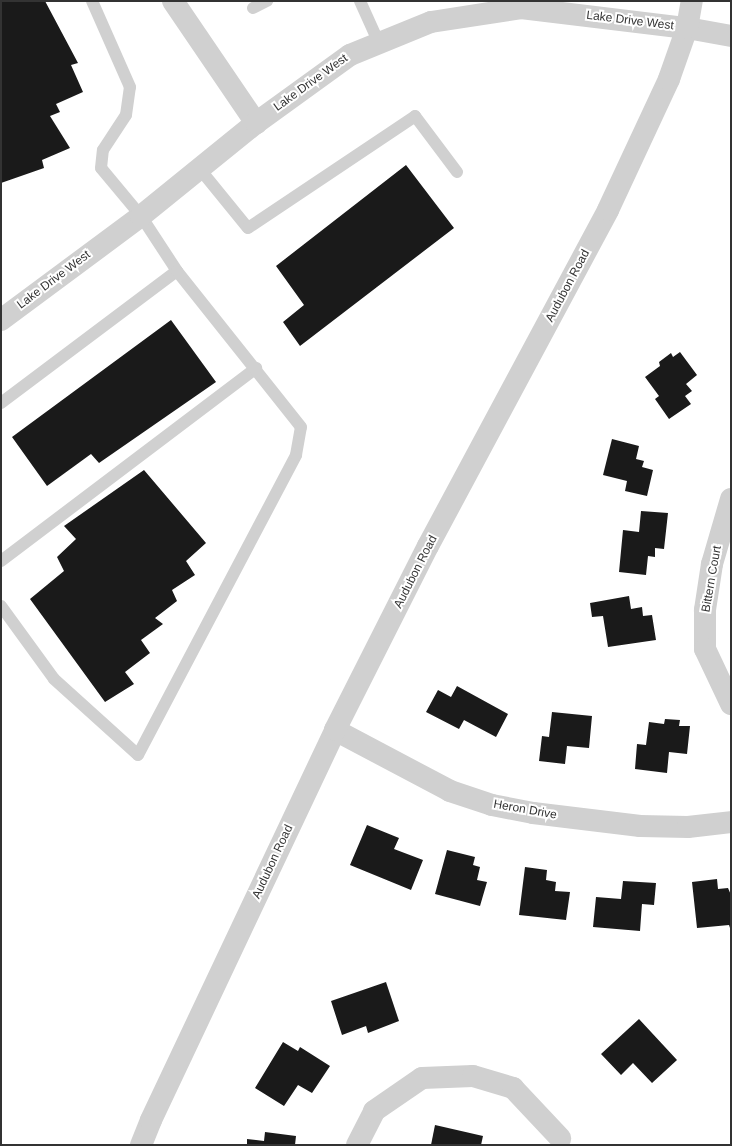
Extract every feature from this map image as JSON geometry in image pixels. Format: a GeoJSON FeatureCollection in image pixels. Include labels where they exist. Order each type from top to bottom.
{"type":"FeatureCollection","features":[{"type":"Feature","properties":{"kind":"street"},"geometry":{"type":"LineString","coordinates":[[173,1],[256,123]]}},
{"type":"Feature","properties":{"kind":"street","name":"Audubon Road"},"geometry":{"type":"LineString","coordinates":[[142,1145],[151,1120],[335,730],[428,546],[608,210],[669,79],[687,28],[692,1]]}},
{"type":"Feature","properties":{"kind":"street","name":"Lake Drive West"},"geometry":{"type":"LineString","coordinates":[[1,320],[141,216],[256,123],[350,55],[431,22],[521,4],[687,28],[731,36]]}},
{"type":"Feature","properties":{"kind":"street","name":"Bittern Court"},"geometry":{"type":"LineString","coordinates":[[731,499],[712,564],[705,610],[705,649],[731,704]]}},
{"type":"Feature","properties":{"kind":"street","name":"Heron Drive"},"geometry":{"type":"LineString","coordinates":[[335,730],[450,791],[492,805],[533,813],[640,826],[688,827],[731,822]]}},
{"type":"Feature","properties":{"kind":"street"},"geometry":{"type":"LineString","coordinates":[[357,1145],[374,1111],[422,1078],[472,1076],[513,1088],[560,1138]]}},
{"type":"Feature","properties":{"kind":"lane"},"geometry":{"type":"LineString","coordinates":[[1,606],[54,679],[138,755],[296,455],[301,427],[256,368],[177,270],[141,216],[101,168],[103,150],[126,115],[130,87],[92,1]]}},
{"type":"Feature","properties":{"kind":"lane"},"geometry":{"type":"LineString","coordinates":[[252,8],[267,1]]}},
{"type":"Feature","properties":{"kind":"lane"},"geometry":{"type":"LineString","coordinates":[[360,1],[379,43]]}},
{"type":"Feature","properties":{"kind":"lane"},"geometry":{"type":"LineString","coordinates":[[199,168],[248,228],[415,116],[456,172]]}},
{"type":"Feature","properties":{"kind":"lane"},"geometry":{"type":"LineString","coordinates":[[1,403],[177,270]]}},
{"type":"Feature","properties":{"kind":"lane"},"geometry":{"type":"LineString","coordinates":[[1,561],[256,368]]}},
{"type":"Feature","properties":{"kind":"building"},"geometry":{"type":"Polygon","coordinates":[[[1,1],[45,1],[78,63],[71,65],[83,92],[56,104],[60,112],[50,116],[70,148],[42,160],[44,168],[1,183],[1,1]]]}},
{"type":"Feature","properties":{"kind":"building"},"geometry":{"type":"Polygon","coordinates":[[[406,165],[454,228],[300,346],[283,322],[304,305],[276,266],[406,165]]]}},
{"type":"Feature","properties":{"kind":"building"},"geometry":{"type":"Polygon","coordinates":[[[171,320],[216,382],[99,463],[91,454],[47,486],[12,437],[171,320]]]}},
{"type":"Feature","properties":{"kind":"building"},"geometry":{"type":"Polygon","coordinates":[[[680,352],[697,375],[686,384],[692,391],[685,396],[691,404],[669,419],[655,399],[659,396],[645,377],[660,366],[659,362],[671,353],[673,357],[680,352]]]}},
{"type":"Feature","properties":{"kind":"building"},"geometry":{"type":"Polygon","coordinates":[[[612,439],[639,446],[636,459],[644,461],[642,467],[653,470],[647,496],[625,491],[627,481],[603,475],[612,439]]]}},
{"type":"Feature","properties":{"kind":"building"},"geometry":{"type":"Polygon","coordinates":[[[144,470],[206,543],[186,561],[195,575],[172,590],[177,601],[155,618],[163,624],[141,640],[150,653],[125,672],[134,684],[105,702],[30,599],[64,571],[57,557],[76,539],[64,526],[144,470]]]}},
{"type":"Feature","properties":{"kind":"building"},"geometry":{"type":"Polygon","coordinates":[[[641,511],[668,513],[664,549],[655,548],[655,557],[648,556],[646,575],[619,572],[623,530],[639,532],[641,511]]]}},
{"type":"Feature","properties":{"kind":"building"},"geometry":{"type":"Polygon","coordinates":[[[629,596],[631,609],[642,607],[643,616],[652,615],[656,640],[608,647],[603,616],[592,617],[590,603],[629,596]]]}},
{"type":"Feature","properties":{"kind":"building"},"geometry":{"type":"Polygon","coordinates":[[[457,686],[508,714],[496,737],[464,720],[459,729],[426,712],[438,690],[451,697],[457,686]]]}},
{"type":"Feature","properties":{"kind":"building"},"geometry":{"type":"Polygon","coordinates":[[[552,712],[592,716],[589,748],[567,746],[565,764],[539,761],[542,736],[549,737],[552,712]]]}},
{"type":"Feature","properties":{"kind":"building"},"geometry":{"type":"Polygon","coordinates":[[[665,719],[680,720],[679,726],[690,726],[687,754],[669,752],[667,773],[635,769],[637,744],[646,745],[649,722],[664,724],[665,719]]]}},
{"type":"Feature","properties":{"kind":"building"},"geometry":{"type":"Polygon","coordinates":[[[367,825],[399,838],[394,849],[423,860],[411,890],[350,865],[367,825]]]}},
{"type":"Feature","properties":{"kind":"building"},"geometry":{"type":"Polygon","coordinates":[[[447,850],[475,857],[473,865],[480,867],[477,880],[487,882],[480,906],[435,894],[447,850]]]}},
{"type":"Feature","properties":{"kind":"building"},"geometry":{"type":"Polygon","coordinates":[[[525,867],[547,870],[546,880],[556,882],[555,891],[570,892],[566,920],[519,915],[525,867]]]}},
{"type":"Feature","properties":{"kind":"building"},"geometry":{"type":"Polygon","coordinates":[[[717,879],[718,889],[728,888],[731,895],[731,931],[729,925],[697,928],[692,882],[717,879]]]}},
{"type":"Feature","properties":{"kind":"building"},"geometry":{"type":"Polygon","coordinates":[[[623,881],[656,883],[654,905],[642,904],[640,931],[593,927],[596,897],[621,899],[623,881]]]}},
{"type":"Feature","properties":{"kind":"building"},"geometry":{"type":"Polygon","coordinates":[[[386,982],[399,1021],[368,1033],[366,1026],[342,1035],[331,1001],[386,982]]]}},
{"type":"Feature","properties":{"kind":"building"},"geometry":{"type":"Polygon","coordinates":[[[639,1019],[677,1060],[652,1083],[633,1063],[621,1075],[601,1054],[639,1019]]]}},
{"type":"Feature","properties":{"kind":"building"},"geometry":{"type":"Polygon","coordinates":[[[283,1042],[298,1051],[300,1047],[330,1066],[312,1093],[298,1085],[284,1106],[255,1088],[283,1042]]]}},
{"type":"Feature","properties":{"kind":"building"},"geometry":{"type":"Polygon","coordinates":[[[435,1125],[483,1136],[481,1145],[431,1145],[435,1125]]]}},
{"type":"Feature","properties":{"kind":"building"},"geometry":{"type":"Polygon","coordinates":[[[265,1132],[296,1136],[295,1145],[247,1145],[247,1139],[264,1141],[265,1132]]]}}]}
